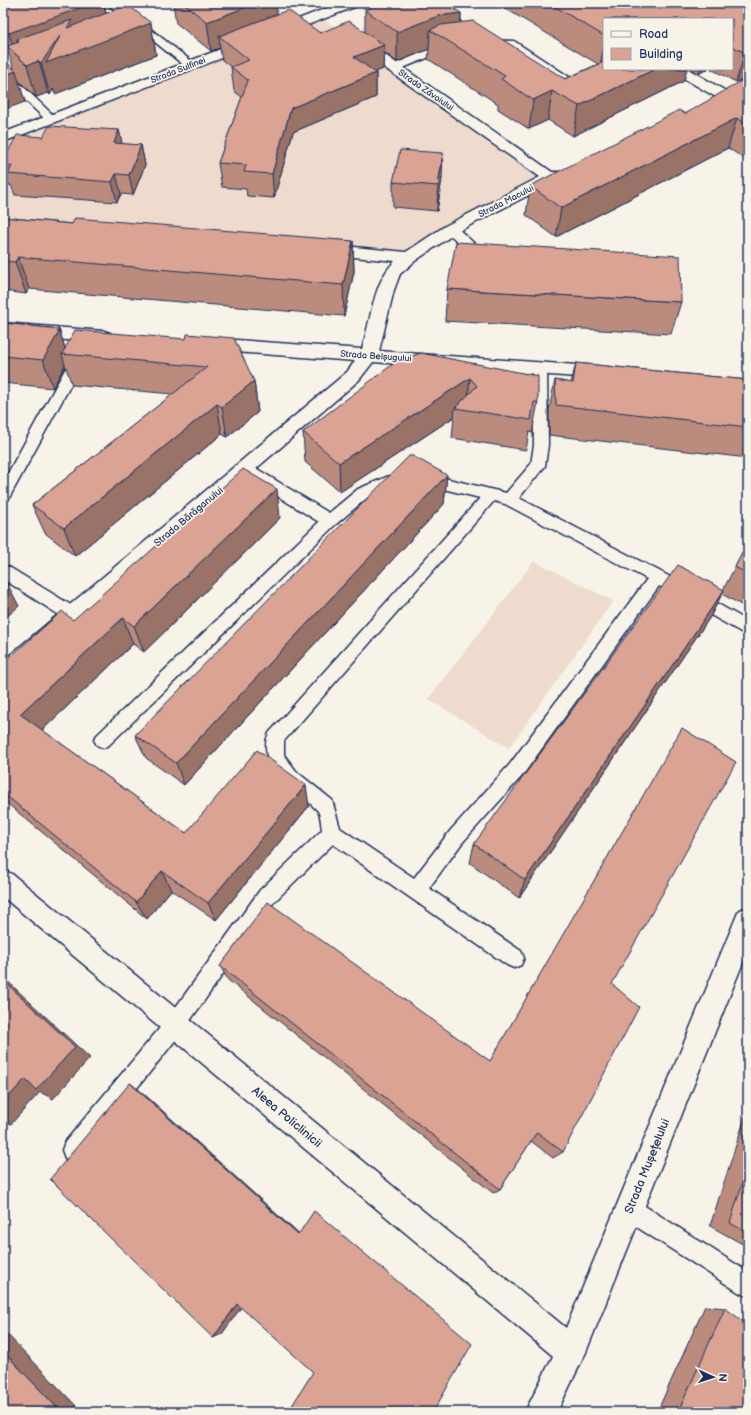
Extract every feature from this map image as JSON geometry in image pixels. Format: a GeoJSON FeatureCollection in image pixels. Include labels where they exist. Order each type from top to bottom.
{"type":"FeatureCollection","features":[{"type":"Feature","properties":{"kind":"street","name":"Strada Sulfinei"},"geometry":{"type":"LineString","coordinates":[[3,138],[352,3]]}},
{"type":"Feature","properties":{"kind":"street"},"geometry":{"type":"LineString","coordinates":[[307,7],[332,24]]}},
{"type":"Feature","properties":{"kind":"street","name":"Strada Zăvoiului"},"geometry":{"type":"LineString","coordinates":[[350,37],[551,178]]}},
{"type":"Feature","properties":{"kind":"street"},"geometry":{"type":"LineString","coordinates":[[680,70],[729,92],[748,110]]}},
{"type":"Feature","properties":{"kind":"street"},"geometry":{"type":"LineString","coordinates":[[709,102],[729,92]]}},
{"type":"Feature","properties":{"kind":"street","name":"Strada Macului"},"geometry":{"type":"LineString","coordinates":[[369,355],[388,284],[394,272],[410,257],[451,229],[573,167]]}},
{"type":"Feature","properties":{"kind":"street"},"geometry":{"type":"LineString","coordinates":[[308,248],[410,257]]}},
{"type":"Feature","properties":{"kind":"street"},"geometry":{"type":"LineString","coordinates":[[3,329],[122,338]]}},
{"type":"Feature","properties":{"kind":"street","name":"Strada Belșugului"},"geometry":{"type":"LineString","coordinates":[[194,343],[618,374]]}},
{"type":"Feature","properties":{"kind":"street","name":"Strada Bărăganului"},"geometry":{"type":"LineString","coordinates":[[3,674],[353,376],[369,355]]}},
{"type":"Feature","properties":{"kind":"street","name":"Aleea Policlinicii"},"geometry":{"type":"LineString","coordinates":[[3,882],[571,1352]]}},
{"type":"Feature","properties":{"kind":"street","name":"Strada Mușețelului"},"geometry":{"type":"LineString","coordinates":[[541,1412],[571,1352],[746,928]]}},
{"type":"Feature","properties":{"kind":"lane"},"geometry":{"type":"LineString","coordinates":[[112,3],[190,65]]}},
{"type":"Feature","properties":{"kind":"lane"},"geometry":{"type":"LineString","coordinates":[[124,30],[138,25]]}},
{"type":"Feature","properties":{"kind":"lane"},"geometry":{"type":"LineString","coordinates":[[475,44],[510,43],[569,81],[576,81],[603,69]]}},
{"type":"Feature","properties":{"kind":"lane"},"geometry":{"type":"LineString","coordinates":[[394,68],[437,50],[462,46]]}},
{"type":"Feature","properties":{"kind":"lane"},"geometry":{"type":"LineString","coordinates":[[6,73],[51,119]]}},
{"type":"Feature","properties":{"kind":"lane"},"geometry":{"type":"LineString","coordinates":[[451,229],[486,261],[494,261]]}},
{"type":"Feature","properties":{"kind":"lane"},"geometry":{"type":"LineString","coordinates":[[3,496],[90,336]]}},
{"type":"Feature","properties":{"kind":"lane"},"geometry":{"type":"LineString","coordinates":[[509,499],[538,466],[541,445],[540,369]]}},
{"type":"Feature","properties":{"kind":"lane"},"geometry":{"type":"LineString","coordinates":[[244,468],[330,521]]}},
{"type":"Feature","properties":{"kind":"lane"},"geometry":{"type":"LineString","coordinates":[[103,740],[330,521],[362,494],[400,477],[430,479],[509,499],[657,577],[748,629]]}},
{"type":"Feature","properties":{"kind":"lane"},"geometry":{"type":"LineString","coordinates":[[491,495],[275,738],[275,757],[291,778],[326,806],[332,833],[514,958]]}},
{"type":"Feature","properties":{"kind":"lane"},"geometry":{"type":"LineString","coordinates":[[3,571],[72,615]]}},
{"type":"Feature","properties":{"kind":"lane"},"geometry":{"type":"LineString","coordinates":[[416,890],[456,837],[516,770],[657,577]]}},
{"type":"Feature","properties":{"kind":"lane"},"geometry":{"type":"LineString","coordinates":[[73,1150],[175,1025],[267,896],[332,833]]}},
{"type":"Feature","properties":{"kind":"lane"},"geometry":{"type":"LineString","coordinates":[[629,1209],[748,1285]]}},
{"type":"Feature","properties":{"kind":"shaded area"},"geometry":{"type":"Polygon","coordinates":[[[319,16],[551,178],[409,257],[3,221],[3,138],[319,16]]]}},
{"type":"Feature","properties":{"kind":"shaded area"},"geometry":{"type":"Polygon","coordinates":[[[534,561],[613,601],[509,748],[428,699],[534,561]]]}},
{"type":"Feature","properties":{"kind":"building"},"geometry":{"type":"Polygon","coordinates":[[[3,3],[86,3],[83,7],[9,33],[3,27],[3,3]]]}},
{"type":"Feature","properties":{"kind":"building"},"geometry":{"type":"Polygon","coordinates":[[[183,3],[257,3],[207,22],[183,3]]]}},
{"type":"Feature","properties":{"kind":"building"},"geometry":{"type":"Polygon","coordinates":[[[382,3],[445,3],[461,13],[438,16],[397,32],[365,10],[382,3]]]}},
{"type":"Feature","properties":{"kind":"building"},"geometry":{"type":"Polygon","coordinates":[[[549,3],[733,3],[739,6],[748,3],[748,52],[745,53],[733,47],[733,18],[603,18],[603,35],[549,3]]]}},
{"type":"Feature","properties":{"kind":"building"},"geometry":{"type":"Polygon","coordinates":[[[128,5],[151,23],[46,63],[60,36],[41,63],[39,61],[27,65],[7,46],[19,42],[17,39],[72,20],[67,28],[128,5]]]}},
{"type":"Feature","properties":{"kind":"building"},"geometry":{"type":"Polygon","coordinates":[[[288,10],[320,33],[349,21],[384,45],[354,57],[376,73],[291,108],[272,174],[244,172],[246,165],[218,163],[248,80],[231,67],[249,60],[219,36],[288,10]]]}},
{"type":"Feature","properties":{"kind":"building"},"geometry":{"type":"Polygon","coordinates":[[[473,21],[565,79],[603,62],[603,70],[653,70],[579,106],[552,91],[533,100],[501,79],[505,76],[430,30],[441,25],[473,21]]]}},
{"type":"Feature","properties":{"kind":"building"},"geometry":{"type":"Polygon","coordinates":[[[3,59],[16,71],[3,76],[3,59]]]}},
{"type":"Feature","properties":{"kind":"building"},"geometry":{"type":"Polygon","coordinates":[[[743,80],[748,83],[748,125],[737,118],[561,208],[530,186],[679,110],[685,114],[743,80]]]}},
{"type":"Feature","properties":{"kind":"building"},"geometry":{"type":"Polygon","coordinates":[[[49,126],[119,130],[114,143],[141,145],[129,175],[116,174],[112,182],[8,174],[12,166],[3,165],[3,161],[17,135],[43,137],[49,126]]]}},
{"type":"Feature","properties":{"kind":"building"},"geometry":{"type":"Polygon","coordinates":[[[400,150],[443,153],[438,186],[393,182],[400,150]]]}},
{"type":"Feature","properties":{"kind":"building"},"geometry":{"type":"Polygon","coordinates":[[[3,217],[72,224],[75,218],[353,241],[343,285],[18,257],[15,262],[3,261],[3,217]]]}},
{"type":"Feature","properties":{"kind":"building"},"geometry":{"type":"Polygon","coordinates":[[[456,242],[680,256],[681,302],[447,289],[456,242]]]}},
{"type":"Feature","properties":{"kind":"building"},"geometry":{"type":"Polygon","coordinates":[[[3,323],[59,329],[57,332],[59,332],[43,360],[3,356],[3,323]]]}},
{"type":"Feature","properties":{"kind":"building"},"geometry":{"type":"Polygon","coordinates":[[[75,330],[186,339],[187,334],[234,338],[254,381],[222,407],[217,404],[64,528],[32,505],[207,367],[62,354],[75,330]]]}},
{"type":"Feature","properties":{"kind":"building"},"geometry":{"type":"Polygon","coordinates":[[[421,353],[538,376],[538,402],[534,402],[531,420],[455,408],[477,386],[470,378],[339,463],[303,432],[397,361],[421,353]]]}},
{"type":"Feature","properties":{"kind":"building"},"geometry":{"type":"Polygon","coordinates":[[[576,363],[748,380],[748,427],[556,405],[555,380],[573,383],[576,363]]]}},
{"type":"Feature","properties":{"kind":"building"},"geometry":{"type":"Polygon","coordinates":[[[409,456],[413,456],[447,475],[176,763],[135,735],[409,456]]]}},
{"type":"Feature","properties":{"kind":"building"},"geometry":{"type":"Polygon","coordinates":[[[243,469],[277,489],[134,626],[123,618],[20,714],[186,833],[257,750],[306,785],[208,903],[162,871],[136,902],[3,793],[3,663],[62,611],[73,620],[243,469]]]}},
{"type":"Feature","properties":{"kind":"building"},"geometry":{"type":"Polygon","coordinates":[[[748,542],[748,574],[735,567],[748,542]]]}},
{"type":"Feature","properties":{"kind":"building"},"geometry":{"type":"Polygon","coordinates":[[[678,565],[724,590],[525,880],[474,844],[678,565]]]}},
{"type":"Feature","properties":{"kind":"building"},"geometry":{"type":"Polygon","coordinates":[[[682,728],[736,762],[612,984],[639,1007],[563,1152],[537,1132],[500,1189],[220,966],[268,902],[490,1061],[682,728]]]}},
{"type":"Feature","properties":{"kind":"building"},"geometry":{"type":"Polygon","coordinates":[[[3,980],[75,1047],[36,1090],[25,1079],[3,1103],[3,980]]]}},
{"type":"Feature","properties":{"kind":"building"},"geometry":{"type":"Polygon","coordinates":[[[130,1083],[298,1235],[314,1211],[472,1344],[433,1412],[288,1412],[313,1372],[237,1304],[213,1338],[50,1179],[130,1083]]]}},
{"type":"Feature","properties":{"kind":"building"},"geometry":{"type":"Polygon","coordinates":[[[748,1164],[748,1233],[730,1223],[748,1164]]]}},
{"type":"Feature","properties":{"kind":"building"},"geometry":{"type":"Polygon","coordinates":[[[725,1308],[748,1325],[748,1412],[678,1412],[725,1308]]]}},
{"type":"Feature","properties":{"kind":"building"},"geometry":{"type":"Polygon","coordinates":[[[3,1351],[61,1412],[3,1412],[3,1351]]]}}]}
